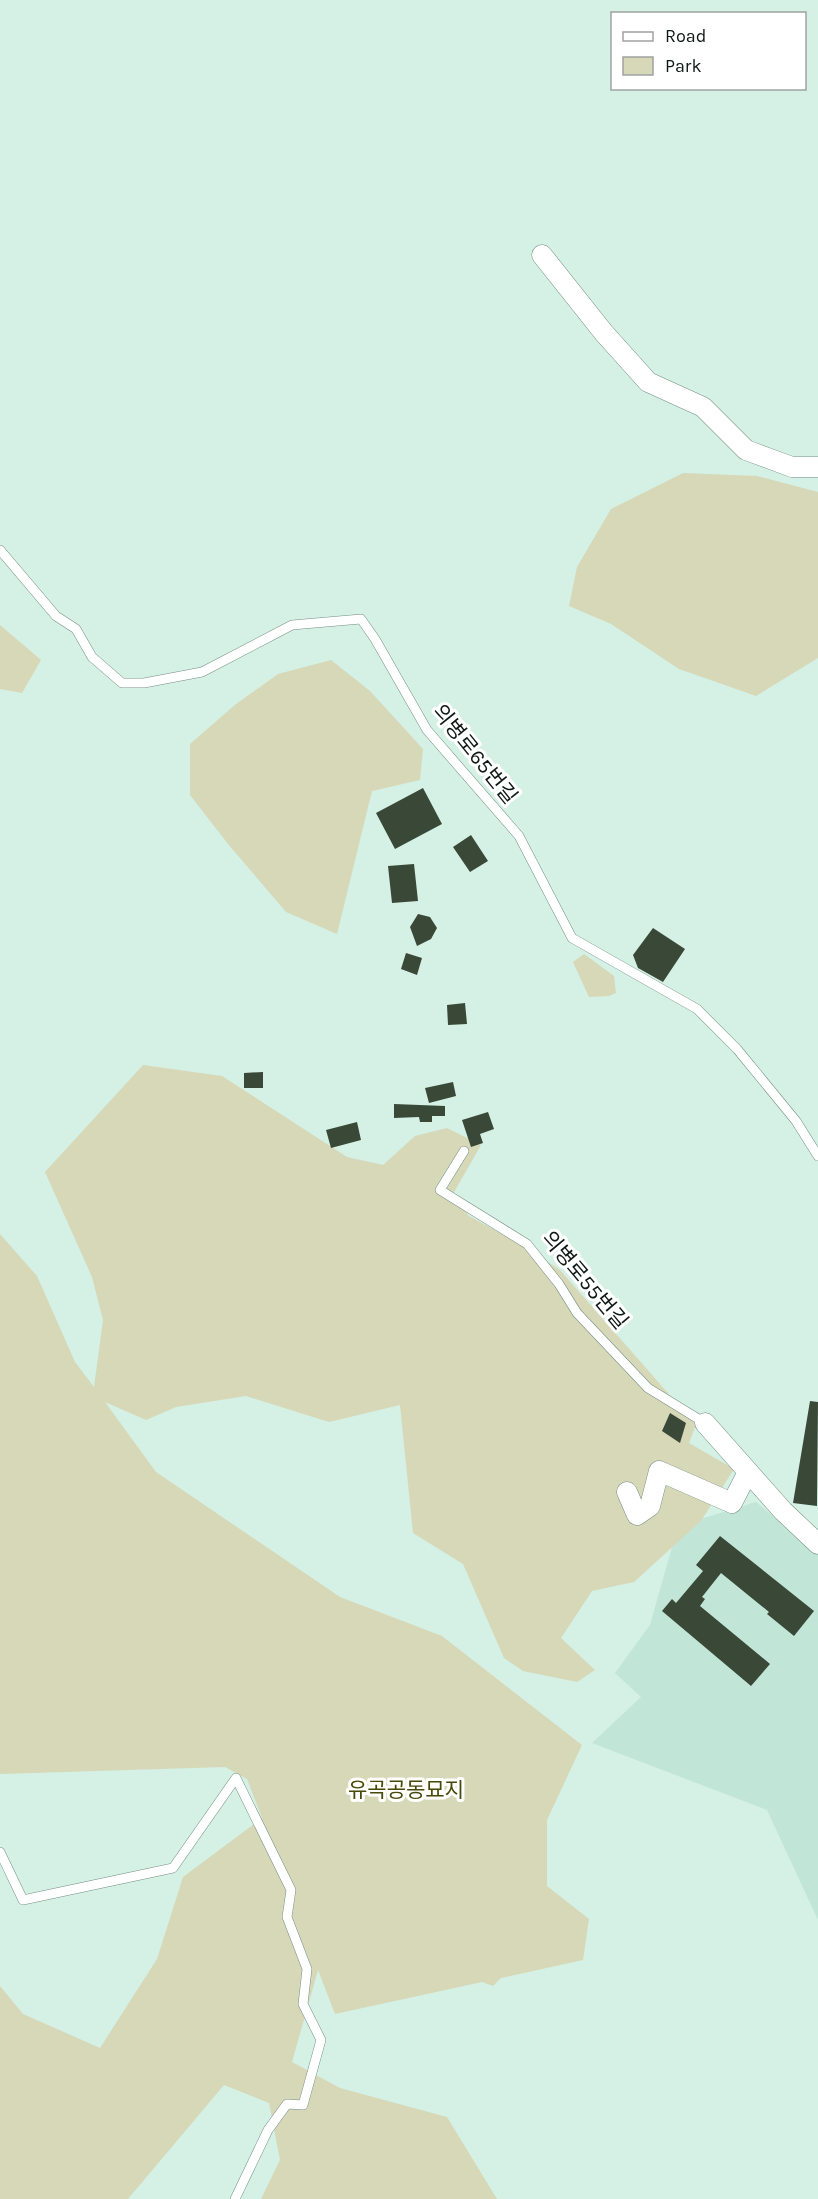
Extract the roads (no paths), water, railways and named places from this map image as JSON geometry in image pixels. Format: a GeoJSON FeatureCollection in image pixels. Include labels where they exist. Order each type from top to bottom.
{"type":"FeatureCollection","features":[{"type":"Feature","properties":{"kind":"street"},"geometry":{"type":"LineString","coordinates":[[542,255],[604,333],[648,382],[703,407],[746,450],[792,467],[818,467]]}},
{"type":"Feature","properties":{"kind":"street","name":"의병로55번길"},"geometry":{"type":"LineString","coordinates":[[705,1423],[783,1510],[818,1544]]}},
{"type":"Feature","properties":{"kind":"street"},"geometry":{"type":"LineString","coordinates":[[627,1492],[637,1515],[650,1506],[659,1471],[732,1503],[748,1472]]}},
{"type":"Feature","properties":{"kind":"lane","name":"의병로65번길"},"geometry":{"type":"LineString","coordinates":[[0,550],[56,616],[76,629],[92,657],[122,683],[144,683],[202,672],[292,625],[361,619],[375,639],[427,730],[519,836],[572,938],[697,1009],[745,1058],[796,1121],[818,1156]]}},
{"type":"Feature","properties":{"kind":"lane","name":"의병로55번길"},"geometry":{"type":"LineString","coordinates":[[464,1151],[440,1190],[527,1244],[559,1284],[577,1313],[648,1388],[705,1423]]}},
{"type":"Feature","properties":{"kind":"lane"},"geometry":{"type":"LineString","coordinates":[[0,1851],[23,1900],[173,1868],[236,1778],[291,1890],[287,1917],[307,1969],[303,2004],[321,2040],[303,2105],[287,2104],[268,2130],[235,2199]]}},
{"type":"Feature","properties":{"kind":"park label","name":"유곡공동묘지"},"geometry":{"type":"Point","coordinates":[406,1790]}}]}
